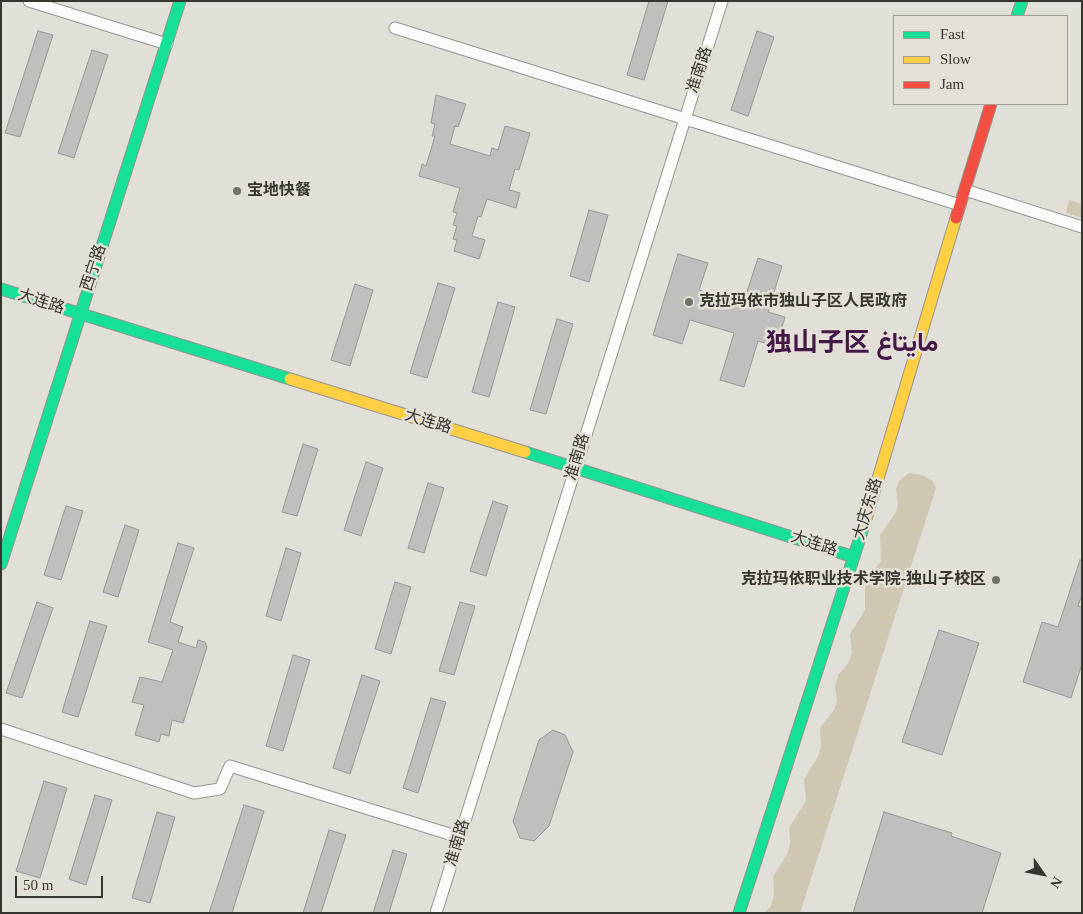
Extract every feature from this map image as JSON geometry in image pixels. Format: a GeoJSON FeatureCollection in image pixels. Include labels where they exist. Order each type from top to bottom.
{"type":"FeatureCollection","features":[{"type":"Feature","properties":{"kind":"street"},"geometry":{"type":"LineString","coordinates":[[29,1],[167,44]]}},
{"type":"Feature","properties":{"kind":"street","name":"西宁路"},"geometry":{"type":"LineString","coordinates":[[1,564],[180,1]]}},
{"type":"Feature","properties":{"kind":"street","name":"准南路"},"geometry":{"type":"LineString","coordinates":[[436,913],[722,1]]}},
{"type":"Feature","properties":{"kind":"street"},"geometry":{"type":"LineString","coordinates":[[1017,15],[1022,1]]}},
{"type":"Feature","properties":{"kind":"street"},"geometry":{"type":"LineString","coordinates":[[395,28],[685,117],[960,205]]}},
{"type":"Feature","properties":{"kind":"street","name":"大庆东路"},"geometry":{"type":"LineString","coordinates":[[739,913],[854,558],[991,105]]}},
{"type":"Feature","properties":{"kind":"street"},"geometry":{"type":"LineString","coordinates":[[965,190],[1082,227]]}},
{"type":"Feature","properties":{"kind":"street","name":"大连路"},"geometry":{"type":"LineString","coordinates":[[1,289],[575,468],[854,558]]}},
{"type":"Feature","properties":{"kind":"street"},"geometry":{"type":"LineString","coordinates":[[1,730],[194,793],[220,789],[230,766],[459,837]]}},
{"type":"Feature","properties":{"kind":"shaded area"},"geometry":{"type":"Polygon","coordinates":[[[1069,200],[1082,204],[1082,218],[1066,213],[1069,200]]]}},
{"type":"Feature","properties":{"kind":"shaded area"},"geometry":{"type":"Polygon","coordinates":[[[909,473],[922,475],[933,481],[936,488],[800,913],[764,913],[771,906],[774,895],[773,877],[788,852],[790,842],[789,828],[806,801],[804,779],[818,757],[821,747],[820,728],[834,710],[837,702],[835,686],[838,675],[848,664],[852,653],[850,634],[865,610],[865,582],[881,561],[880,535],[896,512],[898,505],[896,489],[899,481],[909,473]]]}},
{"type":"Feature","properties":{"kind":"building"},"geometry":{"type":"Polygon","coordinates":[[[649,1],[668,1],[644,80],[627,75],[649,1]]]}},
{"type":"Feature","properties":{"kind":"building"},"geometry":{"type":"Polygon","coordinates":[[[38,31],[53,35],[20,137],[5,133],[38,31]]]}},
{"type":"Feature","properties":{"kind":"building"},"geometry":{"type":"Polygon","coordinates":[[[757,31],[774,37],[748,116],[731,110],[757,31]]]}},
{"type":"Feature","properties":{"kind":"building"},"geometry":{"type":"Polygon","coordinates":[[[92,50],[108,55],[74,158],[58,153],[92,50]]]}},
{"type":"Feature","properties":{"kind":"building"},"geometry":{"type":"Polygon","coordinates":[[[436,95],[466,104],[458,127],[455,126],[450,144],[490,156],[492,148],[498,150],[505,126],[530,133],[519,170],[515,169],[509,190],[520,193],[516,208],[487,199],[481,217],[478,216],[472,236],[485,240],[479,259],[454,251],[457,240],[453,239],[457,226],[453,225],[457,213],[453,212],[460,188],[419,176],[422,164],[426,166],[435,136],[432,136],[435,124],[431,123],[436,95]]]}},
{"type":"Feature","properties":{"kind":"building"},"geometry":{"type":"Polygon","coordinates":[[[589,210],[608,215],[589,282],[570,276],[589,210]]]}},
{"type":"Feature","properties":{"kind":"building"},"geometry":{"type":"Polygon","coordinates":[[[678,254],[708,263],[699,290],[743,304],[758,258],[782,266],[768,312],[785,317],[776,347],[758,341],[744,387],[720,380],[734,333],[690,320],[682,344],[653,335],[678,254]]]}},
{"type":"Feature","properties":{"kind":"building"},"geometry":{"type":"Polygon","coordinates":[[[438,283],[455,288],[427,378],[410,373],[438,283]]]}},
{"type":"Feature","properties":{"kind":"building"},"geometry":{"type":"Polygon","coordinates":[[[355,284],[373,290],[350,366],[331,360],[355,284]]]}},
{"type":"Feature","properties":{"kind":"building"},"geometry":{"type":"Polygon","coordinates":[[[498,302],[515,307],[489,397],[472,392],[498,302]]]}},
{"type":"Feature","properties":{"kind":"building"},"geometry":{"type":"Polygon","coordinates":[[[557,319],[573,324],[546,414],[530,410],[557,319]]]}},
{"type":"Feature","properties":{"kind":"building"},"geometry":{"type":"Polygon","coordinates":[[[303,444],[318,449],[297,516],[282,512],[303,444]]]}},
{"type":"Feature","properties":{"kind":"building"},"geometry":{"type":"Polygon","coordinates":[[[366,462],[383,468],[361,536],[344,530],[366,462]]]}},
{"type":"Feature","properties":{"kind":"building"},"geometry":{"type":"Polygon","coordinates":[[[428,483],[444,488],[424,553],[408,548],[428,483]]]}},
{"type":"Feature","properties":{"kind":"building"},"geometry":{"type":"Polygon","coordinates":[[[493,501],[508,506],[486,576],[470,571],[493,501]]]}},
{"type":"Feature","properties":{"kind":"building"},"geometry":{"type":"Polygon","coordinates":[[[66,506],[83,511],[61,580],[44,575],[66,506]]]}},
{"type":"Feature","properties":{"kind":"building"},"geometry":{"type":"Polygon","coordinates":[[[125,525],[139,530],[118,597],[103,592],[125,525]]]}},
{"type":"Feature","properties":{"kind":"building"},"geometry":{"type":"Polygon","coordinates":[[[178,543],[194,548],[170,622],[183,627],[178,642],[196,648],[198,640],[205,642],[207,647],[183,723],[172,720],[169,736],[161,734],[159,742],[135,735],[144,705],[132,702],[140,677],[162,682],[173,650],[148,642],[178,543]]]}},
{"type":"Feature","properties":{"kind":"building"},"geometry":{"type":"Polygon","coordinates":[[[286,548],[301,553],[281,621],[266,616],[286,548]]]}},
{"type":"Feature","properties":{"kind":"building"},"geometry":{"type":"Polygon","coordinates":[[[1080,560],[1082,561],[1082,595],[1078,606],[1082,607],[1082,664],[1071,698],[1023,682],[1042,622],[1058,627],[1080,560]]]}},
{"type":"Feature","properties":{"kind":"building"},"geometry":{"type":"Polygon","coordinates":[[[395,582],[411,587],[391,654],[375,649],[395,582]]]}},
{"type":"Feature","properties":{"kind":"building"},"geometry":{"type":"Polygon","coordinates":[[[37,602],[53,608],[22,698],[6,693],[37,602]]]}},
{"type":"Feature","properties":{"kind":"building"},"geometry":{"type":"Polygon","coordinates":[[[460,602],[475,606],[454,675],[439,671],[460,602]]]}},
{"type":"Feature","properties":{"kind":"building"},"geometry":{"type":"Polygon","coordinates":[[[90,621],[107,626],[78,717],[62,712],[90,621]]]}},
{"type":"Feature","properties":{"kind":"building"},"geometry":{"type":"Polygon","coordinates":[[[939,630],[979,643],[942,755],[902,742],[939,630]]]}},
{"type":"Feature","properties":{"kind":"building"},"geometry":{"type":"Polygon","coordinates":[[[293,655],[310,660],[283,751],[266,746],[293,655]]]}},
{"type":"Feature","properties":{"kind":"building"},"geometry":{"type":"Polygon","coordinates":[[[362,675],[380,681],[350,774],[333,768],[362,675]]]}},
{"type":"Feature","properties":{"kind":"building"},"geometry":{"type":"Polygon","coordinates":[[[431,698],[446,702],[418,793],[403,788],[431,698]]]}},
{"type":"Feature","properties":{"kind":"building"},"geometry":{"type":"Polygon","coordinates":[[[553,730],[565,735],[573,752],[549,826],[534,841],[520,838],[513,821],[539,740],[553,730]]]}},
{"type":"Feature","properties":{"kind":"building"},"geometry":{"type":"Polygon","coordinates":[[[44,781],[67,788],[40,878],[16,871],[44,781]]]}},
{"type":"Feature","properties":{"kind":"building"},"geometry":{"type":"Polygon","coordinates":[[[95,795],[112,800],[86,885],[69,879],[95,795]]]}},
{"type":"Feature","properties":{"kind":"building"},"geometry":{"type":"Polygon","coordinates":[[[244,805],[264,811],[232,913],[209,913],[244,805]]]}},
{"type":"Feature","properties":{"kind":"building"},"geometry":{"type":"Polygon","coordinates":[[[157,812],[175,817],[150,903],[132,898],[157,812]]]}},
{"type":"Feature","properties":{"kind":"building"},"geometry":{"type":"Polygon","coordinates":[[[884,812],[952,833],[951,836],[1001,853],[982,913],[853,913],[884,812]]]}},
{"type":"Feature","properties":{"kind":"building"},"geometry":{"type":"Polygon","coordinates":[[[329,830],[346,835],[321,913],[303,913],[329,830]]]}},
{"type":"Feature","properties":{"kind":"building"},"geometry":{"type":"Polygon","coordinates":[[[393,850],[407,854],[389,913],[373,913],[393,850]]]}},
{"type":"Feature","properties":{"kind":"traffic: fast"},"geometry":{"type":"LineString","coordinates":[[1,564],[180,1]]}},
{"type":"Feature","properties":{"kind":"traffic: fast"},"geometry":{"type":"LineString","coordinates":[[1017,15],[1022,1]]}},
{"type":"Feature","properties":{"kind":"traffic: fast"},"geometry":{"type":"LineString","coordinates":[[1,289],[290,379]]}},
{"type":"Feature","properties":{"kind":"traffic: fast"},"geometry":{"type":"LineString","coordinates":[[525,452],[854,557]]}},
{"type":"Feature","properties":{"kind":"traffic: fast"},"geometry":{"type":"LineString","coordinates":[[739,913],[865,522]]}},
{"type":"Feature","properties":{"kind":"traffic: slow"},"geometry":{"type":"LineString","coordinates":[[865,522],[956,218]]}},
{"type":"Feature","properties":{"kind":"traffic: slow"},"geometry":{"type":"LineString","coordinates":[[290,379],[525,452]]}},
{"type":"Feature","properties":{"kind":"traffic: jam"},"geometry":{"type":"LineString","coordinates":[[956,218],[991,105]]}},
{"type":"Feature","properties":{"kind":"place","name":"宝地快餐"},"geometry":{"type":"Point","coordinates":[237,191]}},
{"type":"Feature","properties":{"kind":"place","name":"克拉玛依市独山子区人民政府"},"geometry":{"type":"Point","coordinates":[689,302]}},
{"type":"Feature","properties":{"kind":"place","name":"克拉玛依职业技术学院-独山子校区"},"geometry":{"type":"Point","coordinates":[996,580]}},
{"type":"Feature","properties":{"kind":"district","name":"独山子区 مايتاغ"},"geometry":{"type":"Point","coordinates":[852,344]}}]}
